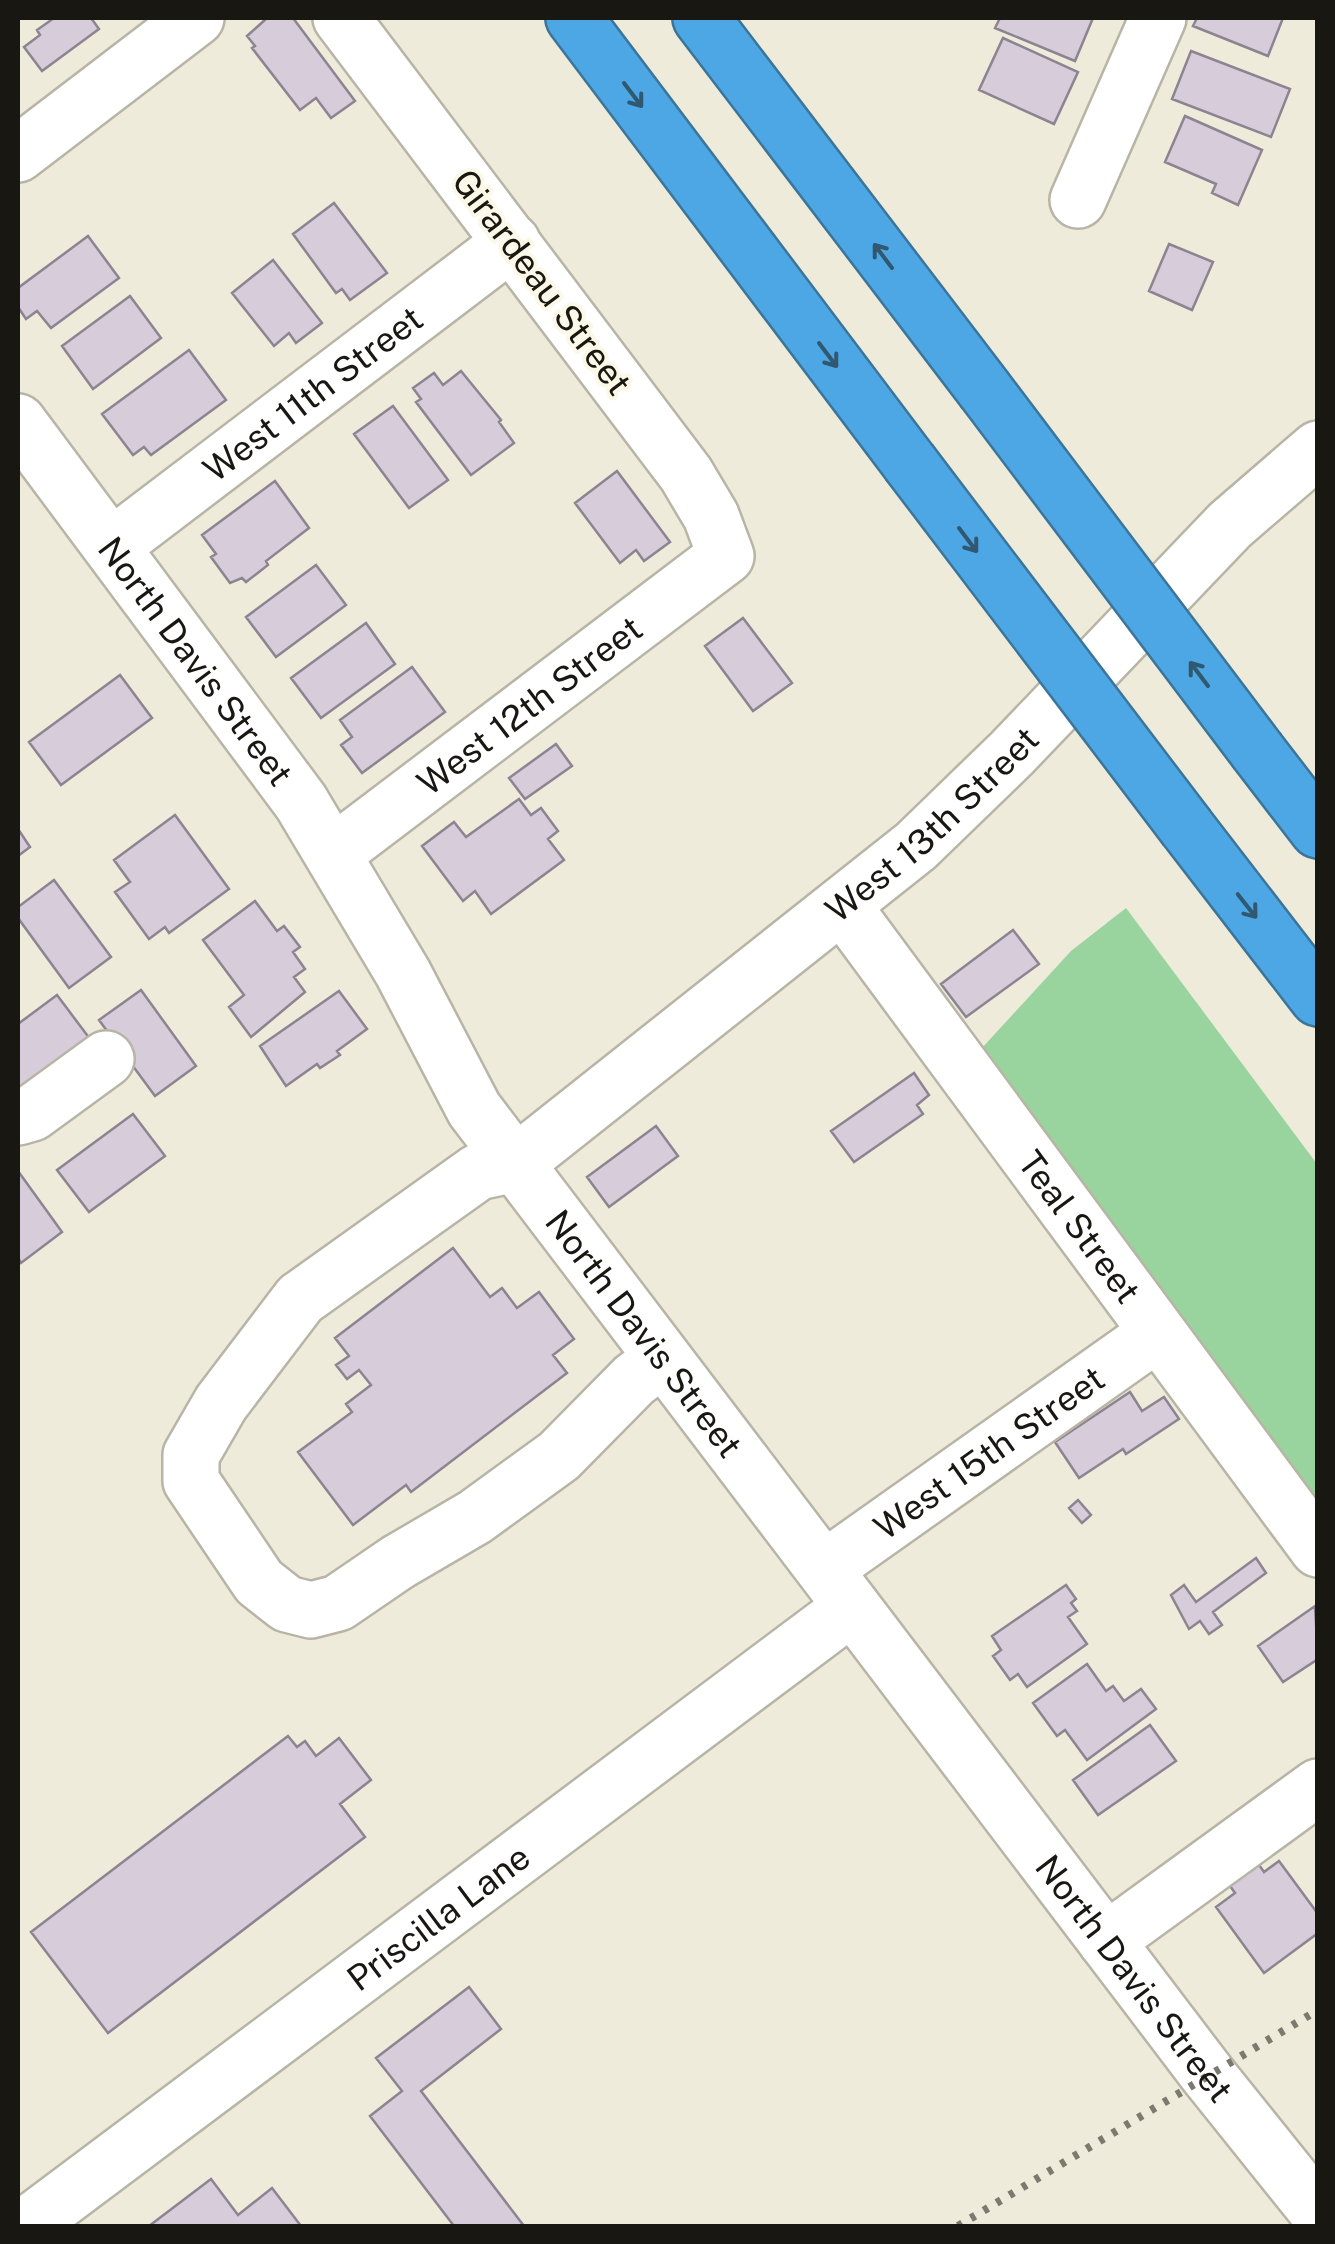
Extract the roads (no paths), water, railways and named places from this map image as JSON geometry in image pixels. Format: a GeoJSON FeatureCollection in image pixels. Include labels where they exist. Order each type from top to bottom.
{"type":"FeatureCollection","features":[{"type":"Feature","properties":{"kind":"highway"},"geometry":{"type":"LineString","coordinates":[[574,18],[1318,998]]}},
{"type":"Feature","properties":{"kind":"highway"},"geometry":{"type":"LineString","coordinates":[[700,18],[1318,830]]}},
{"type":"Feature","properties":{"kind":"street"},"geometry":{"type":"LineString","coordinates":[[18,154],[196,18]]}},
{"type":"Feature","properties":{"kind":"street","name":"Girardeau Street"},"geometry":{"type":"LineString","coordinates":[[341,18],[686,474],[711,516],[726,556]]}},
{"type":"Feature","properties":{"kind":"street"},"geometry":{"type":"LineString","coordinates":[[1078,200],[1158,18]]}},
{"type":"Feature","properties":{"kind":"street","name":"West 11th Street"},"geometry":{"type":"LineString","coordinates":[[112,546],[512,242]]}},
{"type":"Feature","properties":{"kind":"street","name":"North Davis Street"},"geometry":{"type":"LineString","coordinates":[[18,422],[265,751],[334,854],[474,1109],[1106,1941],[1318,2212]]}},
{"type":"Feature","properties":{"kind":"street","name":"West 13th Street"},"geometry":{"type":"LineString","coordinates":[[663,1358],[634,1380],[559,1456],[475,1517],[338,1603],[311,1610],[287,1604],[259,1582],[191,1481],[191,1455],[221,1403],[300,1299],[478,1172],[514,1164],[916,846],[1230,525],[1318,449]]}},
{"type":"Feature","properties":{"kind":"street","name":"West 12th Street"},"geometry":{"type":"LineString","coordinates":[[334,854],[726,556]]}},
{"type":"Feature","properties":{"kind":"street","name":"Teal Street"},"geometry":{"type":"LineString","coordinates":[[842,906],[1318,1549]]}},
{"type":"Feature","properties":{"kind":"street"},"geometry":{"type":"LineString","coordinates":[[18,1117],[32,1113],[106,1059]]}},
{"type":"Feature","properties":{"kind":"street","name":"West 15th Street"},"geometry":{"type":"LineString","coordinates":[[838,1588],[1156,1334]]}},
{"type":"Feature","properties":{"kind":"street","name":"Priscilla Lane"},"geometry":{"type":"LineString","coordinates":[[26,2226],[838,1588]]}},
{"type":"Feature","properties":{"kind":"street"},"geometry":{"type":"LineString","coordinates":[[1106,1941],[1318,1787]]}},
{"type":"Feature","properties":{"kind":"railway"},"geometry":{"type":"LineString","coordinates":[[958,2226],[1318,2010]]}}]}
